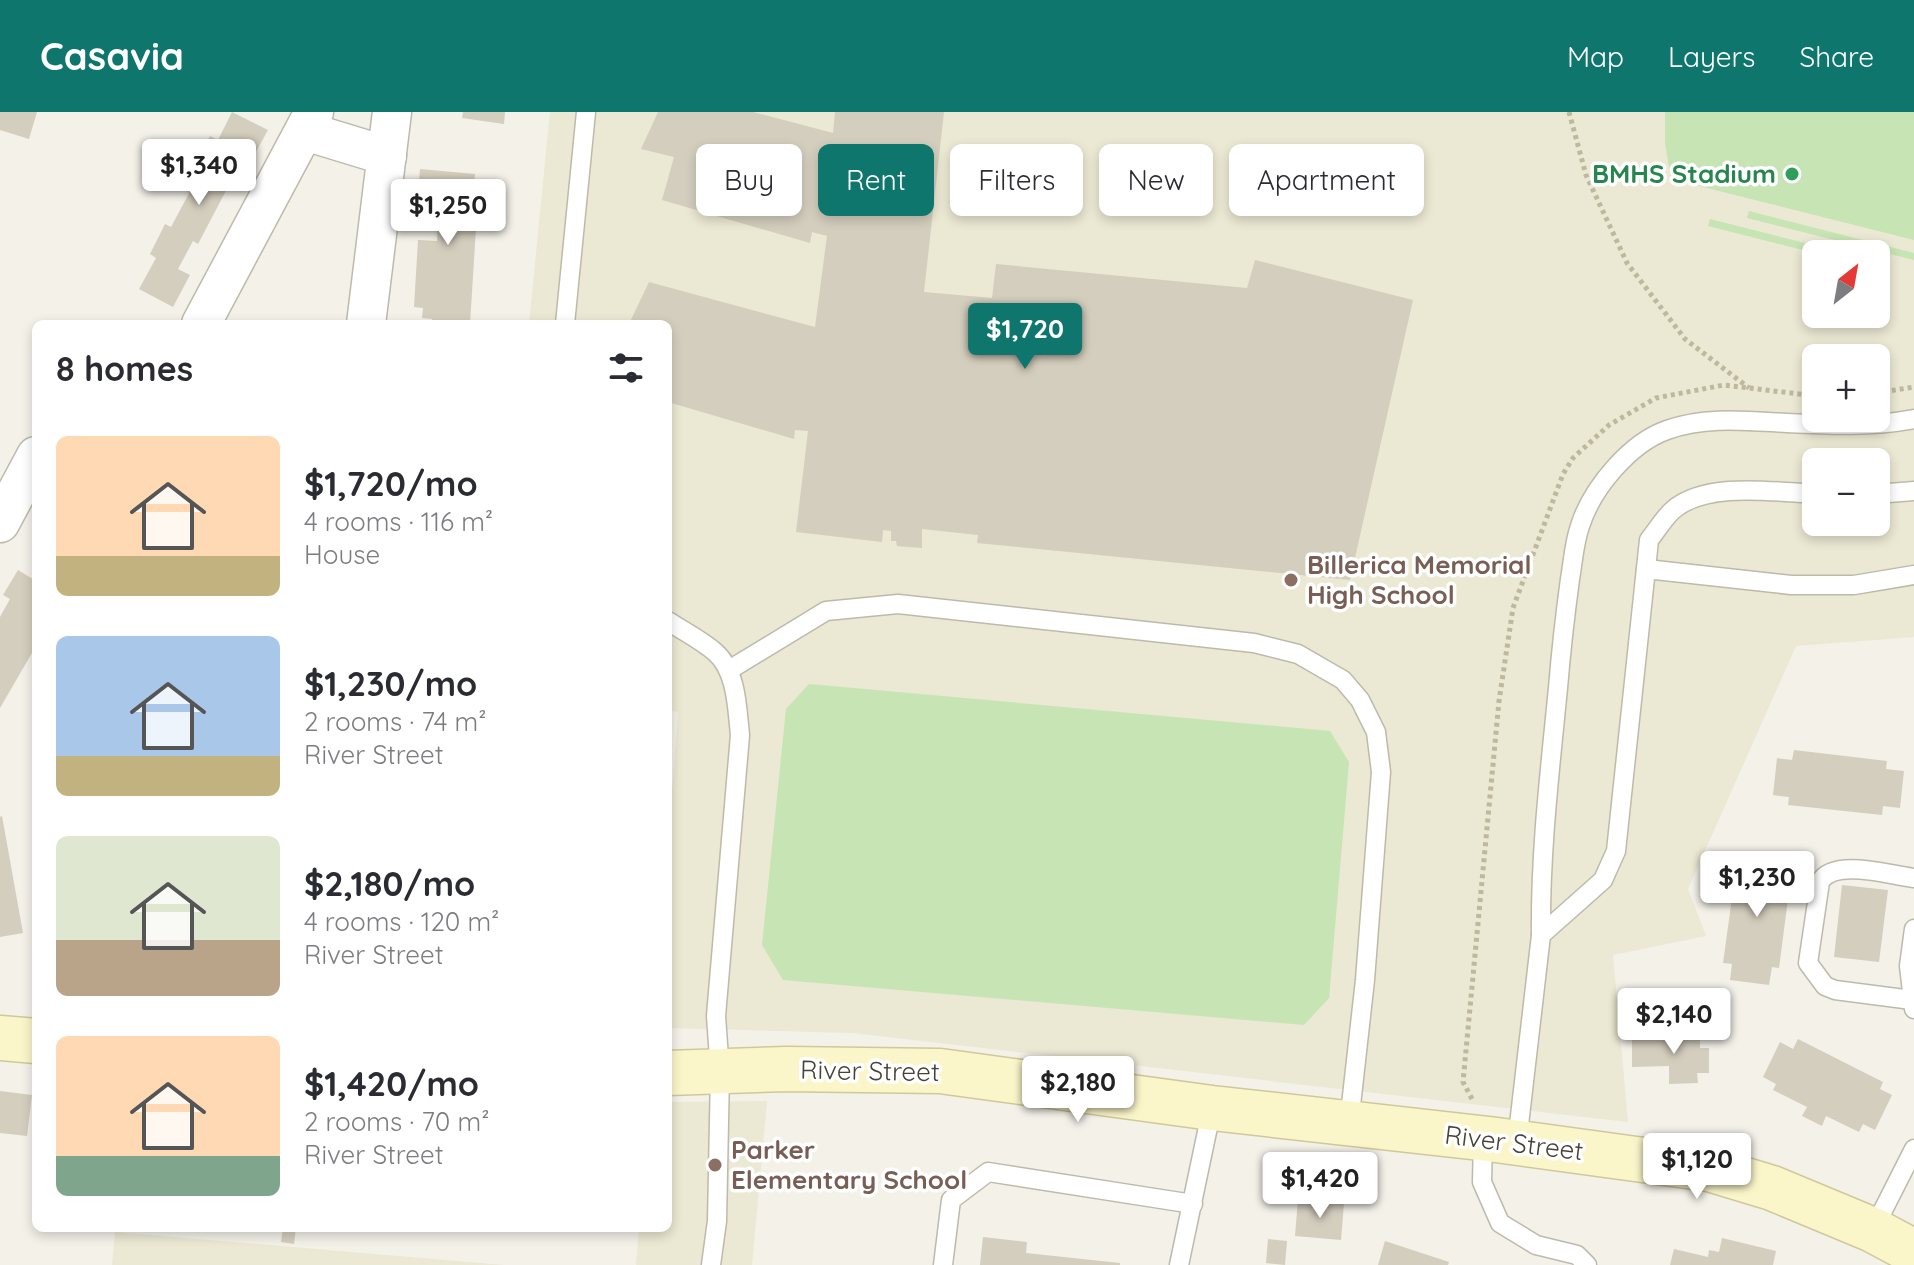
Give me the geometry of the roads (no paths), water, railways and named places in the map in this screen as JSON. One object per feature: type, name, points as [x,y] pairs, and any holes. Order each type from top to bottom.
[{"type":"main road","points":[[0,1038],[32,1041]]},
{"type":"main road","name":"River Street","points":[[672,1073],[786,1069],[940,1071],[1349,1123],[1493,1131],[1709,1169],[1772,1188],[1873,1230],[1914,1252]]},
{"type":"street","points":[[366,320],[392,112]]},
{"type":"street","points":[[203,320],[310,121],[387,156]]},
{"type":"street","points":[[0,523],[32,463]]},
{"type":"lane","points":[[565,320],[586,112]]},
{"type":"lane","points":[[1587,1265],[1577,1255],[1536,1245],[1500,1223],[1482,1182],[1541,935],[1540,878],[1563,629],[1580,524],[1612,472],[1630,452],[1667,430],[1702,422],[1739,420],[1883,425],[1914,419]]},
{"type":"lane","points":[[1541,935],[1603,880],[1616,851],[1649,540],[1674,509],[1704,495],[1748,490],[1802,493]]},
{"type":"lane","points":[[1890,493],[1914,491]]},
{"type":"lane","points":[[1646,569],[1791,585],[1854,585],[1914,575]]},
{"type":"lane","points":[[729,670],[826,611],[898,604],[1254,643],[1298,654],[1343,680],[1360,700],[1376,732],[1381,772],[1365,980],[1349,1123]]},
{"type":"lane","points":[[672,624],[718,654],[729,670],[737,701],[740,735],[716,1016],[720,1072],[717,1221],[711,1265]]},
{"type":"lane","points":[[1914,878],[1839,868],[1825,874],[1820,882],[1808,963],[1825,986],[1913,1006],[1909,966],[1914,929]]},
{"type":"lane","points":[[1179,1265],[1212,1108]]},
{"type":"lane","points":[[1873,1230],[1914,1149]]},
{"type":"lane","points":[[943,1265],[951,1200],[988,1172],[1193,1204]]},
{"type":"place","name":"BMHS Stadium","points":[[1792,174]]},
{"type":"place","name":"Billerica Memorial High School","points":[[1291,580]]},
{"type":"place","name":"Parker Elementary School","points":[[715,1165]]}]
